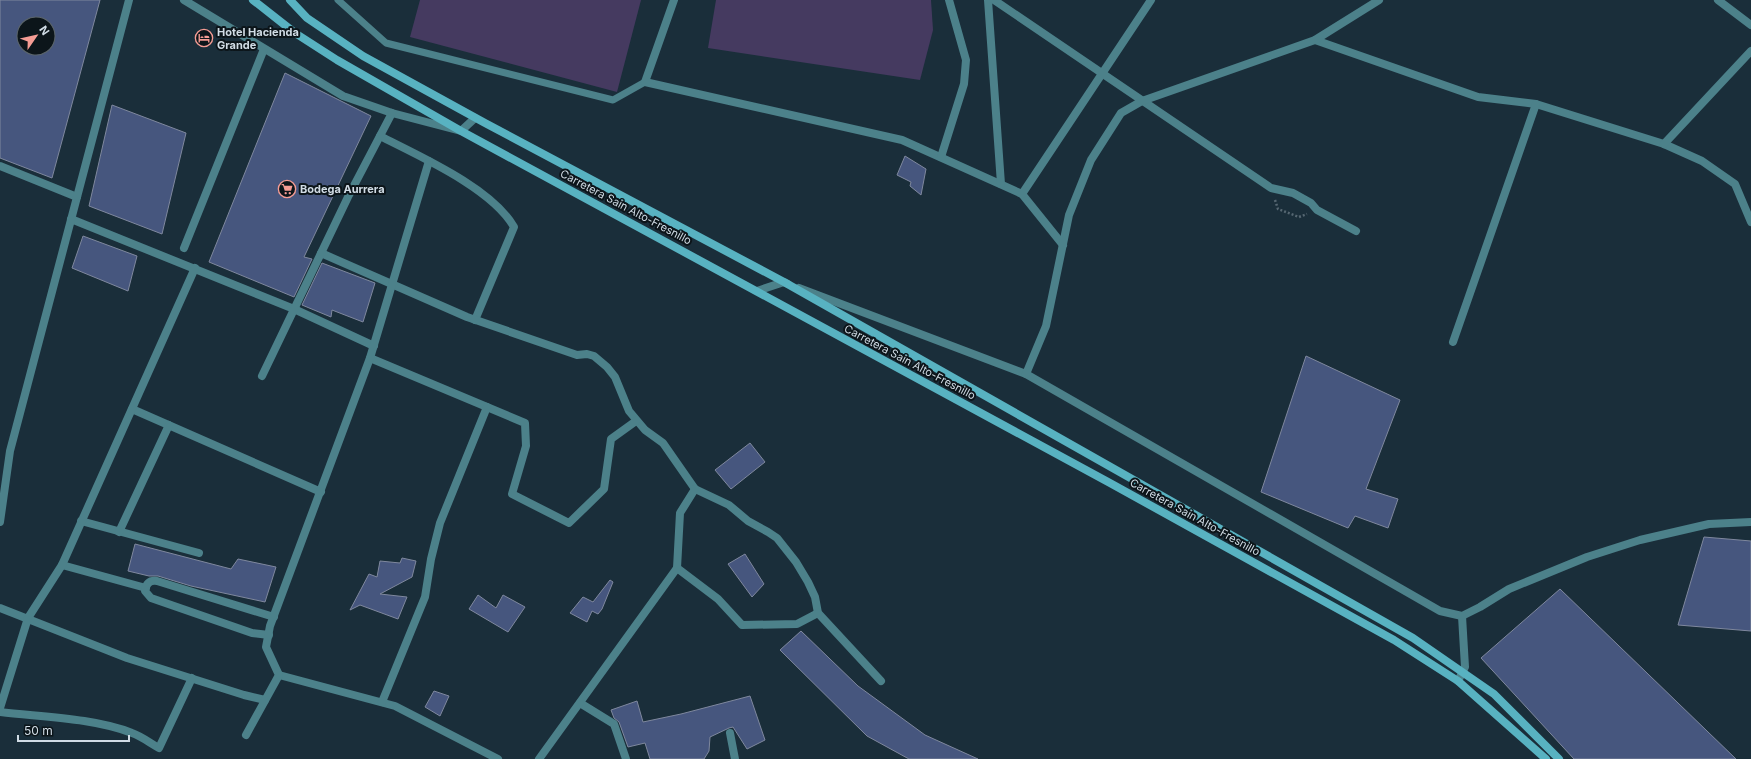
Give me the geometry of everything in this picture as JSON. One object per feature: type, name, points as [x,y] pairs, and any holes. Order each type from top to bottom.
[{"type":"main road","name":"Carretera Sain Alto-Fresnillo","points":[[253,0],[295,33],[337,60],[461,131],[757,290],[1394,640],[1458,681],[1546,759]]},
{"type":"main road","points":[[290,0],[307,18],[363,56],[475,118],[784,282],[1413,638],[1494,694],[1559,759]]},
{"type":"street","points":[[0,522],[10,451],[129,0]]},
{"type":"street","points":[[184,0],[343,96],[392,113],[461,131],[475,118]]},
{"type":"street","points":[[674,0],[645,82],[902,140],[1022,194],[1063,245]]},
{"type":"street","points":[[941,157],[964,84],[966,60],[949,0]]},
{"type":"street","points":[[988,0],[1001,184]]},
{"type":"street","points":[[994,0],[1271,188],[1293,192],[1311,203],[1317,210],[1356,231]]},
{"type":"street","points":[[1022,194],[1151,0]]},
{"type":"street","points":[[1026,374],[1046,326],[1069,215],[1091,160],[1122,113],[1142,101],[1315,40],[1379,0]]},
{"type":"street","points":[[1718,0],[1751,25]]},
{"type":"street","points":[[1315,40],[1478,97],[1536,104],[1664,144],[1702,161],[1735,184],[1751,222]]},
{"type":"street","points":[[184,248],[264,49]]},
{"type":"street","points":[[1664,144],[1751,51]]},
{"type":"street","points":[[1453,342],[1536,104]]},
{"type":"street","points":[[262,376],[321,253],[392,113]]},
{"type":"street","points":[[380,136],[429,161],[478,189],[508,216],[514,227],[475,320]]},
{"type":"street","points":[[279,675],[266,647],[274,617],[370,358],[429,161]]},
{"type":"street","points":[[0,166],[77,197]]},
{"type":"street","points":[[71,219],[294,309],[374,346]]},
{"type":"street","points":[[321,253],[475,320],[577,355],[587,354],[594,356],[607,367],[615,377],[629,411],[636,421],[663,443],[696,489],[729,506],[748,521],[777,538],[796,562],[808,582],[815,597],[818,613],[881,681]]},
{"type":"street","points":[[0,708],[28,618],[62,565],[195,268]]},
{"type":"street","points":[[757,290],[784,282],[1026,374],[1440,611],[1462,616],[1509,589],[1587,556],[1640,540],[1709,524],[1751,522]]},
{"type":"street","points":[[370,358],[525,423],[526,446],[512,494],[569,523],[604,489],[611,440],[636,421]]},
{"type":"street","points":[[382,702],[425,597],[431,559],[440,523],[487,407]]},
{"type":"street","points":[[132,409],[321,492]]},
{"type":"street","points":[[119,532],[169,425]]},
{"type":"street","points":[[539,759],[677,568],[680,513],[696,489]]},
{"type":"street","points":[[81,522],[199,553]]},
{"type":"street","points":[[62,565],[146,588]]},
{"type":"street","points":[[677,568],[718,599],[742,625],[797,624],[818,613]]},
{"type":"street","points":[[269,635],[252,633],[151,598],[146,594],[146,588],[148,583],[156,581],[274,617]]},
{"type":"street","points":[[0,608],[128,658],[244,695],[265,700]]},
{"type":"street","points":[[1458,681],[1463,673],[1465,660],[1462,616]]},
{"type":"street","points":[[279,675],[395,706],[498,759]]},
{"type":"street","points":[[246,735],[279,675]]},
{"type":"street","points":[[0,712],[76,720],[103,726],[132,733],[159,748],[192,678]]},
{"type":"street","points":[[580,703],[614,724],[626,759]]},
{"type":"street","points":[[730,733],[735,759]]},
{"type":"lane","points":[[338,0],[386,42],[613,100],[645,82]]},
{"type":"path","points":[[1271,188],[1278,209],[1290,215],[1299,217],[1317,210]]},
{"type":"shaded area","points":[[420,0],[641,0],[617,92],[410,37]]},
{"type":"shaded area","points":[[716,0],[931,0],[933,30],[920,80],[708,48]]},
{"type":"building","points":[[0,0],[100,0],[52,178],[0,158]]},
{"type":"building","name":"Bodega Aurrera","points":[[285,73],[371,116],[304,257],[312,259],[294,297],[209,262]]},
{"type":"building","points":[[112,105],[186,133],[162,234],[89,206]]},
{"type":"building","points":[[905,156],[926,169],[921,195],[910,186],[911,182],[897,175]]},
{"type":"building","points":[[83,236],[137,256],[128,291],[72,268]]},
{"type":"building","points":[[322,263],[375,283],[363,322],[332,310],[331,317],[302,305]]},
{"type":"building","points":[[1306,356],[1400,400],[1366,489],[1398,499],[1388,528],[1355,516],[1348,528],[1261,492]]},
{"type":"building","points":[[750,443],[765,462],[731,489],[715,470]]},
{"type":"building","points":[[1704,537],[1751,541],[1751,631],[1678,625]]},
{"type":"building","points":[[135,544],[231,569],[238,559],[276,567],[265,602],[191,586],[158,576],[149,576],[128,571]]},
{"type":"building","points":[[745,554],[764,584],[752,597],[728,564]]},
{"type":"building","points":[[402,558],[416,561],[412,577],[380,594],[407,597],[398,619],[360,605],[350,610],[369,574],[377,577],[380,561],[400,563]]},
{"type":"building","points":[[610,580],[613,582],[602,609],[598,614],[592,611],[587,622],[570,613],[583,597],[593,602]]},
{"type":"building","points":[[1560,589],[1736,759],[1574,759],[1481,658]]},
{"type":"building","points":[[478,595],[496,608],[503,595],[525,607],[508,632],[469,609]]},
{"type":"building","points":[[801,631],[858,686],[925,735],[978,759],[909,759],[867,736],[780,650]]},
{"type":"building","points":[[434,691],[449,696],[440,716],[425,707]]},
{"type":"building","points":[[750,696],[765,740],[747,749],[733,727],[729,728],[710,737],[709,751],[704,759],[650,759],[645,743],[628,747],[619,722],[614,718],[611,710],[637,701],[643,722]]},
{"type":"place","name":"Hotel Hacienda Grande","points":[[204,38]]},
{"type":"place","name":"Bodega Aurrera","points":[[287,189]]}]
